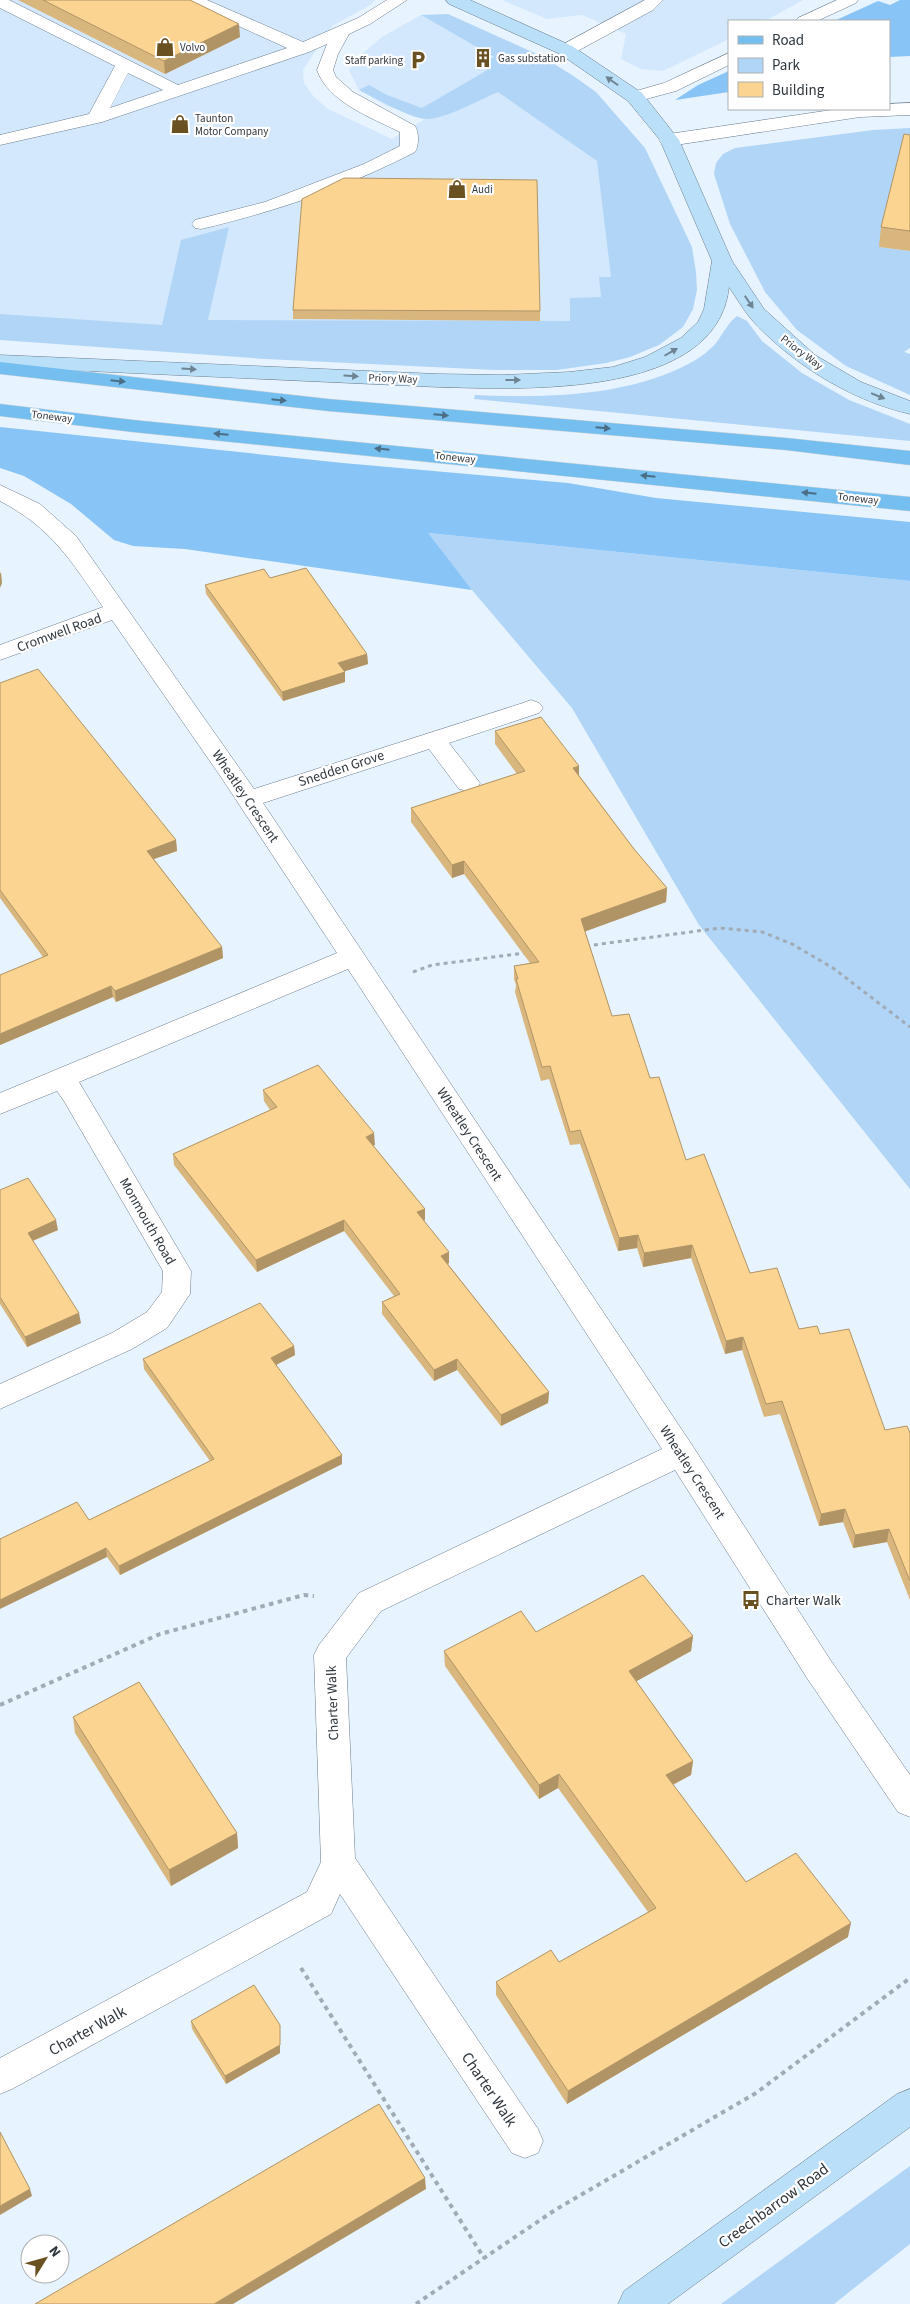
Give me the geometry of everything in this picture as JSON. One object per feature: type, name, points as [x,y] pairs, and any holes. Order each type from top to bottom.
[{"type":"main road","points":[[0,368],[328,405],[786,444],[910,458]]},
{"type":"main road","name":"Toneway","points":[[0,410],[133,426],[910,504]]},
{"type":"street","name":"Priory Way","points":[[455,0],[566,50],[635,96],[670,140],[722,261],[757,313],[779,336],[808,359],[854,386],[910,408]]},
{"type":"street","points":[[890,110],[910,109]]},
{"type":"street","points":[[670,140],[860,111],[885,110]]},
{"type":"street","name":"Priory Way","points":[[0,361],[415,379],[531,380],[602,375],[644,365],[670,353],[698,334],[716,310],[722,261]]},
{"type":"street","name":"Wheatley Crescent","points":[[0,492],[32,509],[68,541],[118,610],[248,798],[681,1454],[818,1668],[910,1802]]},
{"type":"street","name":"Cromwell Road","points":[[0,653],[118,610]]},
{"type":"street","name":"Snedden Grove","points":[[248,798],[531,708]]},
{"type":"street","points":[[433,738],[468,783]]},
{"type":"street","points":[[0,1104],[353,957]]},
{"type":"street","name":"Monmouth Road","points":[[0,1396],[122,1341],[157,1320],[176,1294],[177,1271],[74,1094],[61,1078]]},
{"type":"street","name":"Charter Walk","points":[[0,2077],[319,1903],[338,1862],[330,1655],[370,1602],[681,1454]]},
{"type":"street","name":"Charter Walk","points":[[338,1862],[525,2141]]},
{"type":"street","name":"Creechbarrow Road","points":[[637,2304],[910,2106]]},
{"type":"lane","points":[[194,0],[274,37],[303,48]]},
{"type":"lane","points":[[0,140],[96,118],[303,48],[364,21],[399,0]]},
{"type":"lane","points":[[566,50],[647,7],[655,0]]},
{"type":"lane","points":[[806,20],[850,0]]},
{"type":"lane","points":[[0,2],[178,91]]},
{"type":"lane","points":[[201,224],[271,206],[370,168],[409,148],[408,130],[359,103],[330,84],[325,71],[334,44],[345,28]]},
{"type":"lane","points":[[635,96],[670,87],[728,58]]},
{"type":"lane","points":[[96,118],[124,65]]},
{"type":"path","points":[[578,947],[720,928],[762,932],[792,944],[833,968],[910,1027]]},
{"type":"path","points":[[373,988],[432,964],[530,953]]},
{"type":"path","points":[[0,1705],[160,1634],[304,1595],[370,1602]]},
{"type":"path","points":[[275,1927],[484,2258]]},
{"type":"path","points":[[416,2304],[555,2210],[756,2093],[910,1978]]},
{"type":"shaded area","name":"Audi","points":[[0,0],[375,0],[370,5],[332,26],[303,70],[304,83],[314,97],[328,109],[392,139],[425,119],[387,106],[359,90],[349,70],[363,53],[382,37],[421,15],[492,56],[541,89],[629,161],[606,342],[0,322]]},
{"type":"shaded area","points":[[502,0],[803,0],[767,20],[728,20],[728,39],[663,71],[641,69],[621,59],[626,34],[582,15],[547,19]]},
{"type":"shaded area","points":[[900,0],[910,0],[910,56],[890,57],[890,20],[836,20],[878,1],[890,5]]},
{"type":"shaded area","points":[[728,71],[728,92],[675,100],[698,85]]},
{"type":"shaded area","points":[[0,427],[343,463],[568,483],[656,498],[910,522],[910,581],[428,533],[472,590],[185,549],[133,546],[114,540],[71,504],[24,476],[0,468]]},
{"type":"green space","points":[[448,14],[541,56],[572,75],[596,92],[645,148],[692,247],[696,272],[697,290],[693,309],[683,327],[659,345],[630,357],[606,363],[557,370],[495,370],[265,359],[0,340],[0,314],[162,325],[181,240],[229,227],[208,320],[570,321],[570,298],[601,297],[599,277],[611,277],[597,161],[498,92],[452,113],[426,119],[402,112],[359,90],[369,85],[387,95],[422,108],[491,68],[483,62],[494,57],[421,15]]},
{"type":"green space","points":[[910,128],[910,155],[879,247],[910,251],[910,348],[904,352],[910,354],[910,395],[846,366],[797,330],[765,292],[730,224],[714,174],[716,163],[723,154],[735,148],[873,130]]},
{"type":"green space","points":[[737,316],[747,321],[762,341],[802,373],[849,400],[910,424],[910,441],[474,399],[475,395],[530,396],[586,393],[614,389],[667,374],[705,354],[714,346]]},
{"type":"green space","points":[[427,533],[910,581],[910,1189],[699,925],[572,708],[472,590]]},
{"type":"green space","points":[[910,2166],[910,2244],[834,2304],[721,2304]]},
{"type":"building","name":"Volvo","points":[[43,0],[190,0],[239,24],[164,61]]},
{"type":"building","points":[[904,134],[910,135],[910,231],[881,227]]},
{"type":"building","name":"Audi","points":[[344,178],[537,180],[540,311],[293,310],[302,199]]},
{"type":"building","points":[[306,568],[367,654],[338,663],[345,672],[282,692],[205,585],[264,569],[270,578]]},
{"type":"building","points":[[38,669],[176,840],[147,851],[222,947],[115,991],[111,986],[0,1034],[0,975],[48,955],[0,890],[0,683]]},
{"type":"building","points":[[541,717],[579,766],[573,768],[634,849],[667,888],[581,919],[612,1016],[629,1014],[650,1078],[659,1077],[686,1160],[704,1154],[750,1273],[777,1268],[799,1329],[817,1326],[820,1334],[849,1329],[885,1430],[907,1426],[910,1433],[910,1581],[889,1529],[855,1535],[845,1509],[821,1514],[782,1401],[766,1404],[743,1337],[726,1341],[692,1245],[644,1253],[638,1235],[619,1238],[580,1130],[570,1132],[550,1066],[542,1067],[516,979],[518,979],[514,966],[539,962],[464,861],[452,865],[411,808],[525,771],[495,731]]},
{"type":"building","points":[[318,1065],[374,1133],[366,1137],[425,1209],[417,1212],[449,1252],[441,1256],[549,1392],[501,1415],[457,1359],[434,1370],[382,1302],[400,1294],[344,1220],[256,1260],[173,1154],[277,1107],[263,1090]]},
{"type":"building","points":[[28,1178],[56,1220],[28,1233],[79,1313],[25,1337],[0,1297],[0,1190]]},
{"type":"building","points":[[260,1303],[294,1346],[271,1358],[342,1455],[119,1566],[106,1548],[0,1600],[0,1539],[77,1502],[89,1520],[214,1459],[143,1359]]},
{"type":"building","points":[[643,1575],[693,1636],[629,1671],[693,1761],[666,1775],[746,1882],[796,1853],[851,1923],[568,2091],[496,1982],[551,1950],[559,1962],[656,1908],[559,1774],[539,1785],[444,1651],[521,1611],[536,1632]]},
{"type":"building","points":[[139,1682],[237,1833],[169,1870],[73,1717]]},
{"type":"building","points":[[254,1985],[280,2025],[280,2045],[225,2076],[191,2021]]},
{"type":"building","points":[[379,2104],[425,2178],[214,2304],[35,2304]]},
{"type":"building","points":[[0,2132],[30,2189],[0,2206]]},
{"type":"place","name":"Volvo","points":[[165,47]]},
{"type":"place","name":"Gas substation","points":[[483,58]]},
{"type":"place","name":"Staff parking","points":[[418,60]]},
{"type":"place","name":"Taunton Motor Company","points":[[180,124]]},
{"type":"place","name":"Audi","points":[[457,189]]},
{"type":"place","name":"Charter Walk","points":[[751,1600]]}]
